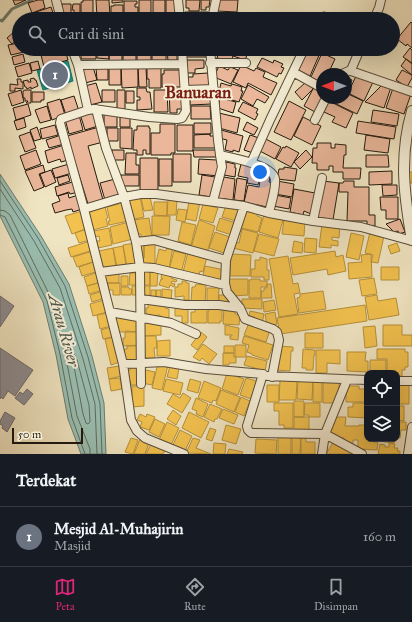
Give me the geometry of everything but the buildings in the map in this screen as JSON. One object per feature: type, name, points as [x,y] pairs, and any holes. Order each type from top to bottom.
[{"type":"street","points":[[56,0],[59,12]]},
{"type":"street","points":[[178,0],[179,12]]},
{"type":"street","points":[[213,12],[216,0]]},
{"type":"street","points":[[378,12],[380,8],[380,0]]},
{"type":"street","points":[[75,56],[124,197],[136,242],[140,267],[141,299],[140,384]]},
{"type":"street","points":[[182,56],[186,111],[184,116],[180,119],[149,117],[92,109],[64,118],[60,123],[84,209],[123,364],[129,413],[134,426],[145,438],[184,454]]},
{"type":"street","points":[[210,56],[222,167],[213,201]]},
{"type":"street","points":[[251,163],[301,56]]},
{"type":"street","points":[[352,69],[357,56]]},
{"type":"street","points":[[210,63],[246,63]]},
{"type":"street","points":[[78,65],[183,64]]},
{"type":"street","points":[[352,71],[412,92]]},
{"type":"street","points":[[293,72],[316,85]]},
{"type":"street","points":[[185,90],[214,89]]},
{"type":"street","points":[[315,120],[323,104]]},
{"type":"street","points":[[84,209],[124,197],[141,194],[156,194],[244,206],[269,213],[370,229],[412,240],[403,182],[403,165],[412,111]]},
{"type":"street","points":[[220,155],[264,167],[272,172],[275,185],[269,213]]},
{"type":"street","points":[[313,221],[322,178]]},
{"type":"street","points":[[244,206],[226,260],[225,284],[227,292],[240,308],[247,320],[273,329],[277,332],[278,340],[272,377]]},
{"type":"street","points":[[136,242],[154,240],[226,260]]},
{"type":"street","points":[[100,272],[140,267],[162,269],[225,284]]},
{"type":"street","points":[[141,299],[240,308]]},
{"type":"street","points":[[110,312],[171,323],[196,334]]},
{"type":"street","points":[[123,364],[164,362],[206,370],[263,374],[272,377],[364,380]]},
{"type":"street","points":[[263,374],[247,428],[249,432],[325,434],[362,454]]},
{"type":"street","points":[[322,454],[325,434],[347,380]]},
{"type":"street","points":[[400,381],[412,381]]},
{"type":"street","points":[[408,454],[412,427]]},
{"type":"water","name":"Arau River","points":[[0,174],[41,236],[69,284],[92,356],[104,403],[106,454],[81,454],[68,419],[56,355],[43,302],[0,216]]},
{"type":"waterway","points":[[0,20],[2,21],[12,9],[32,0]]},
{"type":"place","name":"Mesjid Al-Muhajirin","points":[[55,75]]},
{"type":"district","name":"Banuaran","points":[[198,92]]}]
